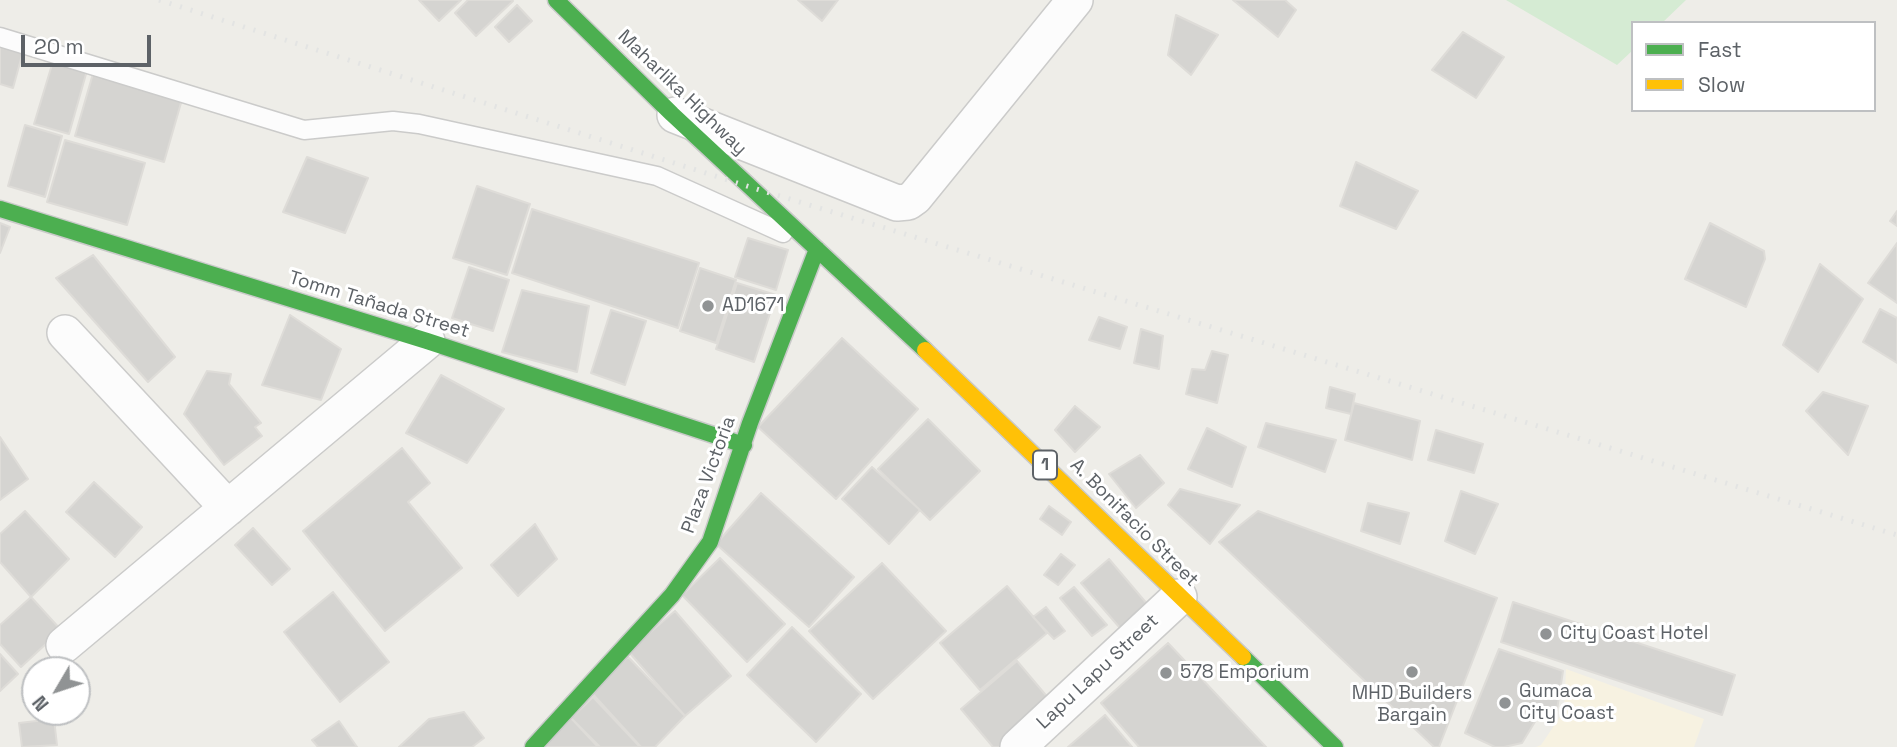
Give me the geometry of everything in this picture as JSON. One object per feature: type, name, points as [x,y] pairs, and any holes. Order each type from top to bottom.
[{"type":"street","name":"Maharlika Highway","points":[[556,0],[750,187]]},
{"type":"street","points":[[672,114],[897,203],[908,202],[915,197],[1075,0]]},
{"type":"street","name":"A. Bonifacio Street","points":[[750,187],[982,403],[1335,747]]},
{"type":"street","name":"Tomm Tañada Street","points":[[0,209],[427,341],[744,445]]},
{"type":"street","name":"Plaza Victoria","points":[[533,747],[673,594],[710,541],[817,248]]},
{"type":"street","points":[[65,333],[228,508]]},
{"type":"street","points":[[64,645],[427,341]]},
{"type":"street","name":"Lapu Lapu Street","points":[[1017,747],[1179,597]]},
{"type":"lane","points":[[0,37],[304,130],[393,121],[419,124],[657,176],[817,248]]},
{"type":"shaded area","points":[[1566,669],[1704,719],[1694,747],[1536,747],[1541,745],[1564,711]]},
{"type":"green space","points":[[1506,0],[1686,0],[1664,21],[1631,21],[1631,52],[1617,65]]},
{"type":"building","points":[[419,0],[461,0],[439,21]]},
{"type":"building","points":[[468,0],[513,1],[476,36],[455,13]]},
{"type":"building","points":[[798,0],[838,0],[822,21]]},
{"type":"building","points":[[1233,0],[1285,0],[1296,10],[1278,37]]},
{"type":"building","points":[[517,5],[532,21],[509,42],[495,27]]},
{"type":"building","points":[[1176,15],[1218,35],[1191,75],[1168,55]]},
{"type":"building","points":[[1463,32],[1504,57],[1476,98],[1432,70]]},
{"type":"building","points":[[0,41],[24,48],[13,88],[0,84]]},
{"type":"building","points":[[54,58],[88,67],[69,134],[34,124]]},
{"type":"building","points":[[94,70],[183,96],[164,162],[75,136]]},
{"type":"building","points":[[25,125],[62,136],[45,197],[8,186]]},
{"type":"building","points":[[65,140],[145,163],[127,225],[47,202]]},
{"type":"building","points":[[307,157],[368,178],[345,233],[283,212]]},
{"type":"building","points":[[1356,162],[1418,191],[1396,229],[1340,206]]},
{"type":"building","points":[[477,186],[530,204],[507,275],[453,258]]},
{"type":"building","points":[[532,209],[699,263],[678,328],[512,273]]},
{"type":"building","points":[[1897,211],[1897,226],[1890,221]]},
{"type":"building","points":[[0,223],[10,227],[0,253]]},
{"type":"building","points":[[1710,223],[1764,251],[1765,259],[1746,307],[1685,279]]},
{"type":"building","points":[[748,238],[788,250],[776,290],[735,277]]},
{"type":"building","points":[[1897,243],[1897,303],[1868,283]]},
{"type":"building","points":[[93,255],[175,357],[148,382],[56,278]]},
{"type":"building","points":[[1820,264],[1863,299],[1818,372],[1783,345]]},
{"type":"building","points":[[469,267],[509,280],[493,331],[452,318]]},
{"type":"building","name":"AD1671","points":[[700,268],[736,280],[716,343],[680,331]]},
{"type":"building","points":[[737,283],[776,295],[754,362],[716,349]]},
{"type":"building","points":[[522,290],[589,306],[577,372],[502,352]]},
{"type":"building","points":[[1880,309],[1897,318],[1897,363],[1863,342]]},
{"type":"building","points":[[611,310],[646,321],[625,385],[591,373]]},
{"type":"building","points":[[290,315],[341,349],[321,400],[262,385]]},
{"type":"building","points":[[1099,317],[1127,327],[1120,349],[1089,340]]},
{"type":"building","points":[[1141,329],[1163,336],[1159,369],[1134,363]]},
{"type":"building","points":[[842,338],[918,409],[836,499],[758,427]]},
{"type":"building","points":[[1212,351],[1228,355],[1217,403],[1186,394],[1192,369],[1205,370]]},
{"type":"building","points":[[207,371],[231,374],[229,384],[261,423],[255,427],[262,436],[224,465],[184,414]]},
{"type":"building","points":[[441,375],[504,409],[467,463],[406,433]]},
{"type":"building","points":[[1330,387],[1355,394],[1351,414],[1326,408]]},
{"type":"building","points":[[1823,392],[1868,406],[1848,455],[1806,411]]},
{"type":"building","points":[[1354,403],[1420,421],[1412,460],[1345,440]]},
{"type":"building","points":[[1075,406],[1100,427],[1075,452],[1055,430]]},
{"type":"building","points":[[928,419],[980,471],[930,520],[878,469]]},
{"type":"building","points":[[1266,423],[1336,440],[1325,472],[1258,447]]},
{"type":"building","points":[[1207,428],[1246,447],[1232,487],[1188,469]]},
{"type":"building","points":[[1436,430],[1483,444],[1474,473],[1428,460]]},
{"type":"building","points":[[0,437],[28,479],[0,500]]},
{"type":"building","points":[[402,448],[430,483],[408,502],[462,568],[385,631],[303,531]]},
{"type":"building","points":[[1140,455],[1164,483],[1136,508],[1109,474]]},
{"type":"building","points":[[872,467],[920,510],[889,544],[842,499]]},
{"type":"building","points":[[94,482],[142,527],[115,557],[66,512]]},
{"type":"building","points":[[1180,489],[1240,505],[1210,544],[1168,505]]},
{"type":"building","points":[[1461,491],[1498,504],[1475,554],[1445,541]]},
{"type":"building","points":[[761,493],[854,577],[809,627],[716,544]]},
{"type":"building","points":[[1368,503],[1409,513],[1400,544],[1361,531]]},
{"type":"building","points":[[1049,506],[1071,522],[1062,535],[1040,519]]},
{"type":"building","points":[[25,511],[69,559],[31,597],[0,562],[0,534]]},
{"type":"building","name":"MHD Builders Bargain","points":[[1258,511],[1497,598],[1439,747],[1434,747],[1219,542]]},
{"type":"building","points":[[535,524],[557,559],[518,596],[491,565]]},
{"type":"building","points":[[253,528],[290,569],[272,585],[235,545]]},
{"type":"building","points":[[1061,554],[1075,565],[1058,585],[1044,575]]},
{"type":"building","points":[[720,558],[785,624],[747,662],[682,595]]},
{"type":"building","points":[[1109,559],[1148,605],[1120,628],[1081,583]]},
{"type":"building","points":[[882,563],[946,631],[873,699],[809,631]]},
{"type":"building","points":[[1007,586],[1047,633],[980,690],[940,643]]},
{"type":"building","points":[[1074,587],[1107,625],[1092,636],[1060,598]]},
{"type":"building","points":[[333,592],[389,662],[340,702],[284,632]]},
{"type":"building","points":[[31,597],[61,630],[33,656],[21,656],[21,667],[0,644],[0,625]]},
{"type":"building","points":[[1513,602],[1735,675],[1722,715],[1501,642]]},
{"type":"building","points":[[1046,607],[1065,631],[1054,639],[1033,617]]},
{"type":"building","points":[[675,611],[731,676],[685,716],[628,651]]},
{"type":"building","points":[[792,627],[861,694],[816,742],[747,675]]},
{"type":"building","name":"578 Emporium","points":[[1168,643],[1266,747],[1139,747],[1101,703]]},
{"type":"building","points":[[1499,649],[1563,671],[1557,710],[1544,707],[1522,743],[1504,747],[1495,747],[1465,733]]},
{"type":"building","points":[[0,654],[18,674],[0,691]]},
{"type":"building","points":[[628,657],[685,716],[655,747],[641,747],[590,691]]},
{"type":"building","points":[[1017,661],[1055,706],[1007,747],[993,747],[961,709]]},
{"type":"building","points":[[593,697],[640,747],[598,747],[571,718]]},
{"type":"building","points":[[464,712],[484,738],[472,747],[399,747],[429,719]]},
{"type":"building","points":[[1105,715],[1132,747],[1068,747]]},
{"type":"building","points":[[571,718],[600,747],[543,747]]},
{"type":"building","points":[[339,721],[357,747],[318,747],[312,740]]},
{"type":"building","points":[[19,723],[21,726],[55,726],[57,745],[22,747]]},
{"type":"railway","points":[[159,0],[750,187],[1897,535]]},
{"type":"traffic: fast","points":[[556,0],[672,114],[925,350]]},
{"type":"traffic: fast","points":[[0,209],[427,341],[744,445]]},
{"type":"traffic: fast","points":[[533,747],[672,595],[710,542],[750,423],[817,249]]},
{"type":"traffic: fast","points":[[1243,657],[1335,747]]},
{"type":"traffic: slow","points":[[925,350],[1243,657]]},
{"type":"place","name":"AD1671","points":[[708,306]]},
{"type":"place","name":"City Coast Hotel","points":[[1546,634]]},
{"type":"place","name":"MHD Builders Bargain","points":[[1412,672]]},
{"type":"place","name":"578 Emporium","points":[[1166,673]]},
{"type":"place","name":"Gumaca City Coast","points":[[1505,703]]}]
